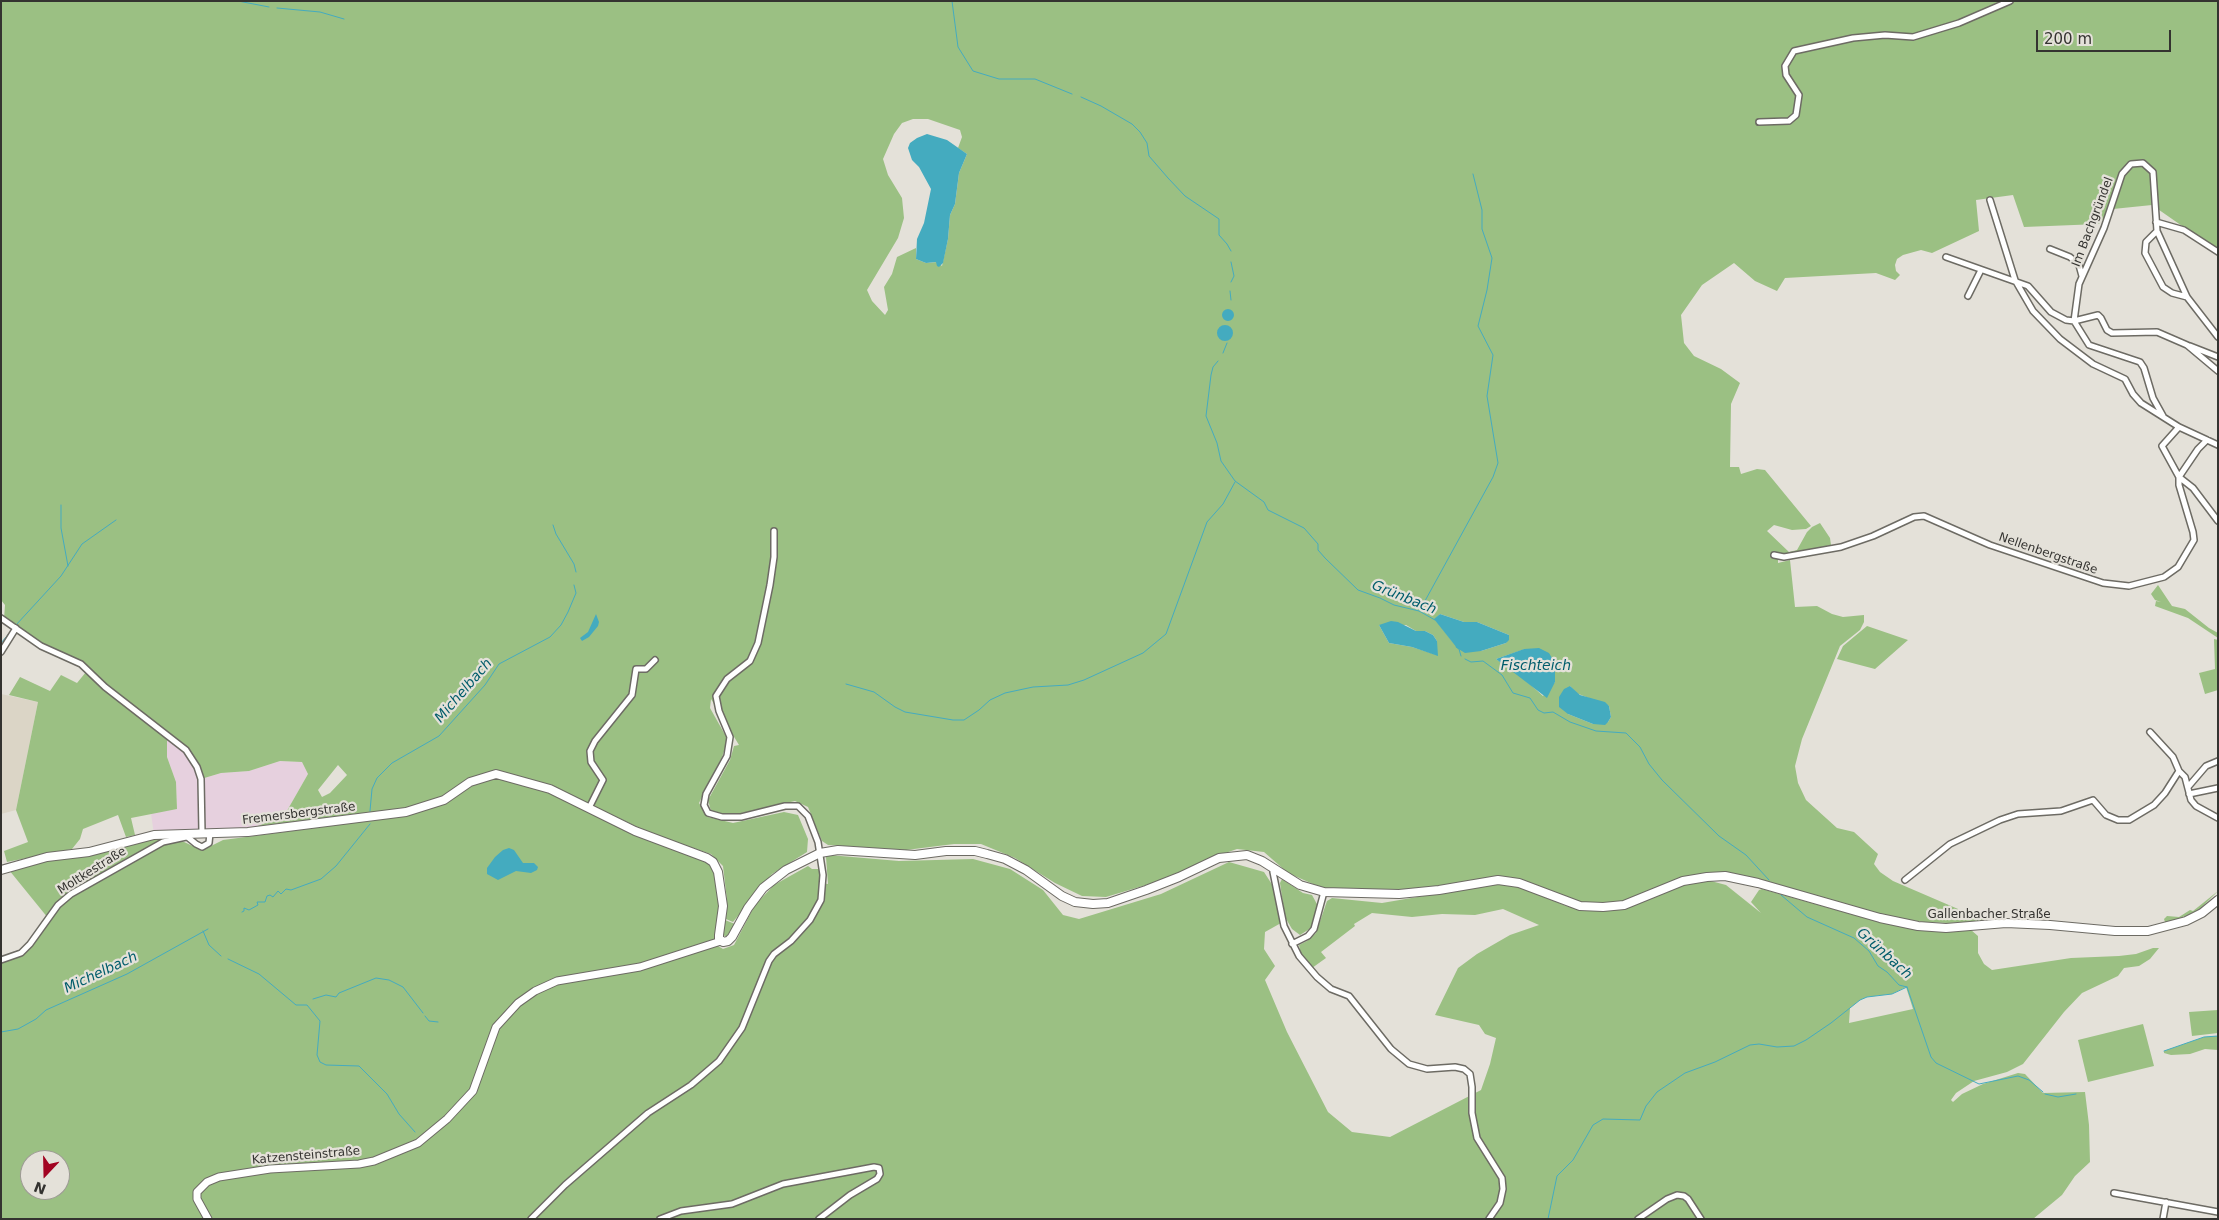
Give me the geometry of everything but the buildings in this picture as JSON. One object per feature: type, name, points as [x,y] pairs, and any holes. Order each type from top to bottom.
[{"type":"main road","name":"Fremersbergstraße","points":[[1,870],[47,857],[89,852],[154,835],[248,832],[406,812],[444,800],[470,782],[496,774],[550,789],[635,831],[707,858],[713,862],[718,872],[723,906],[719,935],[721,941]]},
{"type":"main road","name":"Gallenbacher Straße","points":[[820,853],[838,850],[915,855],[946,851],[975,851],[1005,859],[1026,870],[1062,896],[1075,902],[1094,904],[1108,902],[1179,878],[1219,858],[1247,855],[1262,860],[1300,885],[1324,892],[1372,895],[1400,894],[1439,890],[1498,880],[1519,883],[1580,906],[1602,907],[1624,905],[1683,882],[1707,877],[1725,876],[1758,883],[1880,918],[1918,926],[1946,928],[2014,924],[2050,925],[2106,931],[2148,931],[2186,921],[2218,900]]},
{"type":"main road","points":[[721,941],[726,942],[732,937],[748,908],[763,888],[786,870],[820,853]]},
{"type":"street","points":[[1759,122],[1789,121],[1796,115],[1799,95],[1786,75],[1785,66],[1794,51],[1854,38],[1885,35],[1913,37],[1959,22],[2010,1]]},
{"type":"street","name":"Im Bachgründel","points":[[2074,321],[2079,284],[2104,228],[2122,174],[2131,164],[2143,163],[2153,172],[2157,231],[2187,297],[2218,337]]},
{"type":"street","points":[[1990,200],[2016,280],[2033,311],[2060,339],[2093,364],[2125,379],[2133,394],[2142,403],[2179,428],[2218,445]]},
{"type":"street","points":[[2156,222],[2184,230],[2218,252]]},
{"type":"street","points":[[2157,231],[2146,242],[2145,253],[2163,287],[2172,293],[2187,297]]},
{"type":"street","name":"Im Bachgründel","points":[[2050,249],[2070,257],[2078,265],[2082,276]]},
{"type":"street","points":[[1946,257],[2016,280],[2028,286],[2051,312],[2066,320],[2074,321],[2098,315],[2107,330],[2112,333],[2158,332],[2218,357]]},
{"type":"street","points":[[1968,296],[1981,270]]},
{"type":"street","points":[[2074,321],[2089,345],[2140,362],[2144,368],[2153,398],[2162,416]]},
{"type":"street","points":[[2187,345],[2218,370]]},
{"type":"street","points":[[2179,428],[2162,446],[2179,477],[2194,488],[2218,521]]},
{"type":"street","points":[[2179,477],[2198,449],[2207,440]]},
{"type":"street","name":"Nellenbergstraße","points":[[1774,555],[1784,557],[1823,551],[1873,536],[1914,517],[1924,516],[1990,545],[2103,583],[2129,586],[2164,577],[2178,567],[2190,549],[2194,540],[2193,532],[2178,485],[2179,477]]},
{"type":"street","points":[[531,1219],[565,1186],[648,1113],[692,1085],[724,1054],[742,1028],[774,954],[791,941],[810,920],[821,900],[823,875],[820,853],[808,816],[798,806],[785,806],[741,817],[722,817],[708,813],[704,805],[706,794],[726,756],[730,737],[719,711],[716,696],[727,679],[750,662],[758,643],[770,585],[775,542],[774,531]]},
{"type":"street","points":[[1,618],[41,646],[81,664],[105,687],[186,750],[194,761],[201,779],[206,833]]},
{"type":"street","points":[[1,652],[15,627]]},
{"type":"street","points":[[589,808],[603,780],[591,762],[590,751],[595,741],[632,695],[636,669],[646,669],[655,660]]},
{"type":"street","points":[[2150,732],[2173,757],[2179,771],[2185,777],[2188,790],[2196,806],[2218,818]]},
{"type":"street","points":[[2188,790],[2206,766],[2218,761]]},
{"type":"street","points":[[1905,880],[1950,844],[2000,820],[2018,814],[2061,811],[2093,800],[2106,815],[2118,820],[2129,820],[2154,805],[2165,793],[2179,771]]},
{"type":"street","points":[[2188,790],[2218,788]]},
{"type":"street","name":"Moltkestraße","points":[[1,960],[21,953],[30,944],[58,905],[71,894],[163,842],[185,835],[202,846],[209,843],[206,833]]},
{"type":"street","points":[[1274,868],[1273,872],[1284,926],[1299,956],[1317,977],[1331,989],[1348,996],[1391,1050],[1409,1064],[1422,1068],[1455,1067],[1464,1069],[1470,1074],[1472,1113],[1477,1138],[1502,1178],[1504,1189],[1500,1203],[1489,1219]]},
{"type":"street","points":[[1292,944],[1308,936],[1314,929],[1324,892]]},
{"type":"street","name":"Katzensteinstraße","points":[[208,1219],[196,1196],[199,1188],[213,1179],[270,1169],[359,1164],[374,1161],[418,1143],[447,1119],[473,1091],[496,1027],[518,1003],[534,991],[558,982],[640,967],[721,941]]},
{"type":"street","points":[[660,1219],[681,1211],[732,1204],[783,1184],[874,1167],[879,1168],[880,1174],[877,1179],[850,1195],[819,1219]]},
{"type":"street","points":[[2114,1193],[2218,1212]]},
{"type":"street","points":[[1638,1219],[1667,1199],[1677,1195],[1688,1199],[1701,1219]]},
{"type":"street","points":[[2163,1219],[2166,1202]]},
{"type":"shaded area","points":[[1,694],[38,702],[16,810],[1,814]]},
{"type":"shaded area","points":[[169,736],[186,750],[201,779],[221,773],[249,771],[280,761],[302,762],[308,774],[284,816],[255,827],[154,835],[151,813],[177,809],[176,782],[167,757],[167,741]]},
{"type":"green space","points":[[1,1],[2218,1],[2218,251],[2152,205],[2113,209],[2099,224],[2024,227],[2013,195],[1976,200],[1979,231],[1932,253],[1921,250],[1903,255],[1897,259],[1895,265],[1896,271],[1900,275],[1895,280],[1876,273],[1785,278],[1777,291],[1755,281],[1734,263],[1702,285],[1681,315],[1684,343],[1694,356],[1721,369],[1740,383],[1731,404],[1730,467],[1739,467],[1741,474],[1757,469],[1765,470],[1811,526],[1806,529],[1792,530],[1774,525],[1767,531],[1789,552],[1797,550],[1807,532],[1820,523],[1830,538],[1831,545],[1778,557],[1778,563],[1790,560],[1795,607],[1817,606],[1832,614],[1843,617],[1864,615],[1864,622],[1860,630],[1840,646],[1802,739],[1795,766],[1798,783],[1806,800],[1837,828],[1854,832],[1878,854],[1874,864],[1880,872],[1893,881],[1972,915],[1996,919],[1994,921],[1948,923],[1890,917],[1757,880],[1716,873],[1693,875],[1625,902],[1603,904],[1581,903],[1519,880],[1500,876],[1439,887],[1400,891],[1322,888],[1288,873],[1264,852],[1237,849],[1205,860],[1166,879],[1106,897],[1082,896],[1055,883],[1015,858],[981,844],[954,844],[906,850],[828,845],[822,841],[808,807],[795,801],[737,814],[721,814],[711,811],[708,800],[730,760],[734,746],[739,745],[711,699],[710,708],[728,740],[722,757],[699,803],[708,817],[733,823],[784,812],[798,815],[808,839],[807,852],[772,874],[733,922],[726,919],[727,900],[723,866],[711,854],[654,835],[602,810],[596,815],[706,861],[710,865],[714,871],[720,913],[713,943],[723,949],[734,945],[755,905],[774,885],[808,866],[812,869],[819,869],[822,883],[828,884],[826,857],[829,855],[899,861],[973,859],[1010,869],[1043,890],[1063,915],[1079,919],[1161,894],[1229,862],[1264,872],[1273,886],[1281,923],[1265,932],[1264,949],[1275,966],[1265,980],[1287,1032],[1328,1112],[1352,1132],[1390,1137],[1481,1090],[1496,1038],[1485,1034],[1479,1025],[1435,1015],[1458,968],[1477,954],[1510,935],[1539,925],[1503,909],[1475,915],[1442,914],[1412,917],[1372,913],[1354,924],[1355,926],[1321,952],[1326,958],[1312,968],[1301,957],[1298,950],[1300,949],[1299,945],[1316,933],[1327,901],[1332,898],[1382,903],[1500,883],[1518,886],[1566,906],[1597,911],[1612,910],[1690,883],[1707,880],[1726,885],[1761,913],[1751,902],[1759,890],[1762,889],[1882,923],[1947,932],[1971,930],[1978,936],[1978,953],[1984,964],[1992,970],[2071,958],[2136,954],[2153,948],[2159,948],[2150,959],[2139,966],[2124,968],[2118,976],[2082,993],[2064,1012],[2023,1064],[2007,1072],[1974,1081],[1956,1093],[1951,1100],[1953,1102],[1962,1094],[1983,1084],[2018,1073],[2025,1074],[2043,1093],[2085,1092],[2089,1125],[2090,1162],[2075,1176],[2062,1195],[2033,1219],[1,1219],[1,960],[21,953],[48,918],[9,870],[61,857],[87,855],[169,835],[197,848],[205,849],[223,840],[330,826],[336,818],[256,832],[255,827],[284,816],[308,774],[302,762],[280,761],[249,771],[221,773],[201,779],[194,761],[169,736],[167,741],[167,757],[176,782],[177,809],[131,818],[135,835],[126,837],[118,815],[83,829],[80,839],[72,849],[7,862],[4,851],[28,842],[16,810],[38,702],[9,695],[20,677],[50,691],[61,675],[77,683],[86,672],[85,668],[49,651],[4,619],[5,605],[1,600]],"holes":[[[913,119],[928,119],[960,130],[962,137],[958,148],[967,154],[959,173],[955,204],[950,215],[948,239],[942,266],[937,262],[926,263],[916,259],[916,248],[897,257],[892,274],[884,287],[888,310],[885,315],[872,301],[867,290],[898,238],[904,218],[902,198],[888,175],[883,159],[894,134],[902,123]],[[1440,614],[1464,622],[1477,622],[1509,635],[1506,643],[1481,651],[1452,641],[1435,619]],[[1379,625],[1406,625],[1416,631],[1425,631],[1433,635],[1437,641],[1437,655],[1412,647],[1389,643]],[[1525,649],[1555,663],[1555,682],[1543,696],[1523,678],[1496,659]],[[1570,686],[1576,693],[1609,706],[1611,717],[1608,722],[1593,724],[1568,714]],[[338,765],[347,775],[330,793],[322,797],[318,790]],[[1906,987],[1913,1009],[1849,1023],[1850,1008],[1860,1000],[1867,997],[1892,994]]]},
{"type":"green space","points":[[2158,585],[2172,606],[2185,609],[2218,633],[2218,638],[2188,618],[2155,606],[2156,601],[2161,602],[2155,600],[2151,594]]},
{"type":"green space","points":[[1867,626],[1908,640],[1875,669],[1837,659],[1843,646]]},
{"type":"green space","points":[[2214,639],[2218,640],[2218,690],[2205,694],[2199,673],[2215,669]]},
{"type":"green space","points":[[1282,879],[1303,893],[1312,895],[1318,906],[1311,928],[1300,935],[1292,929],[1285,917],[1280,883]]},
{"type":"green space","points":[[2218,891],[2200,909],[2167,923],[2165,922],[2164,919],[2167,916],[2179,917],[2190,910],[2193,911]]},
{"type":"green space","points":[[725,920],[735,924],[726,937],[722,934]]},
{"type":"green space","points":[[2218,1010],[2218,1033],[2192,1036],[2189,1012]]},
{"type":"green space","points":[[2143,1024],[2154,1066],[2088,1082],[2078,1040]]},
{"type":"green space","points":[[2218,1036],[2218,1050],[2205,1049],[2190,1054],[2171,1055],[2164,1053],[2164,1051],[2204,1037]]},
{"type":"water","points":[[927,134],[947,140],[967,154],[959,173],[955,204],[950,215],[943,263],[939,267],[936,262],[926,263],[916,259],[917,239],[924,223],[931,189],[919,167],[912,160],[908,148],[910,143]]},
{"type":"water","points":[[1226,309],[1230,309],[1234,315],[1230,321],[1226,321],[1222,317],[1222,313]]},
{"type":"water","points":[[1225,325],[1231,327],[1233,333],[1231,339],[1225,341],[1219,339],[1217,333],[1219,327]]},
{"type":"water","points":[[596,614],[599,622],[598,626],[589,637],[582,641],[580,638],[588,632]]},
{"type":"water","name":"Fischteich","points":[[1440,614],[1464,622],[1477,622],[1509,635],[1509,640],[1506,643],[1481,651],[1465,653],[1457,648],[1434,619]]},
{"type":"water","points":[[1391,621],[1398,622],[1416,631],[1425,631],[1433,635],[1437,641],[1438,656],[1412,647],[1389,643],[1379,625]]},
{"type":"water","name":"Fischteich","points":[[1539,648],[1549,653],[1555,663],[1555,682],[1547,698],[1496,659],[1524,649]]},
{"type":"water","name":"Fischteich","points":[[1570,686],[1580,695],[1605,702],[1609,706],[1611,717],[1605,725],[1593,724],[1568,714],[1559,707],[1559,697],[1564,689]]},
{"type":"water","points":[[509,848],[514,850],[523,863],[534,863],[538,867],[537,870],[531,873],[516,871],[498,880],[487,874],[487,868],[495,857],[503,850]]},
{"type":"waterway","points":[[238,1],[269,7]]},
{"type":"waterway","name":"Grünbach","points":[[952,1],[958,47],[973,71],[999,79],[1035,79],[1072,94]]},
{"type":"waterway","points":[[277,8],[320,12],[344,19]]},
{"type":"waterway","name":"Grünbach","points":[[1081,97],[1132,124],[1140,132],[1147,143],[1149,156],[1168,178],[1185,196],[1219,219],[1219,235],[1231,251]]},
{"type":"waterway","points":[[1420,610],[1493,477],[1498,463],[1487,396],[1493,355],[1478,326],[1487,290],[1492,258],[1482,229],[1482,210],[1473,174]]},
{"type":"waterway","name":"Grünbach","points":[[1231,262],[1234,276],[1231,282]]},
{"type":"waterway","name":"Grünbach","points":[[1230,291],[1231,300]]},
{"type":"waterway","name":"Grünbach","points":[[1223,353],[1227,343]]},
{"type":"waterway","name":"Grünbach","points":[[1218,361],[1213,367],[1211,375],[1206,416],[1217,443],[1221,461],[1235,481],[1264,502],[1268,510],[1304,528],[1318,544],[1318,550],[1358,590],[1394,605],[1419,611],[1435,620]]},
{"type":"waterway","points":[[846,684],[874,692],[905,712],[964,720],[990,700],[1005,693],[1033,687],[1068,685],[1084,680],[1143,653],[1166,634],[1207,522],[1223,504],[1235,482]]},
{"type":"waterway","points":[[61,505],[61,528],[68,566]]},
{"type":"waterway","points":[[16,625],[61,576],[82,544],[116,520]]},
{"type":"waterway","name":"Michelbach","points":[[553,525],[556,534],[574,564],[576,572]]},
{"type":"waterway","name":"Michelbach","points":[[370,811],[372,789],[377,778],[392,763],[439,736],[485,685],[499,664],[550,637],[561,625],[576,593],[574,585]]},
{"type":"waterway","points":[[1,643],[12,630]]},
{"type":"waterway","name":"Grünbach","points":[[1456,647],[1459,649],[1461,656]]},
{"type":"waterway","name":"Grünbach","points":[[1465,659],[1471,662],[1483,661],[1502,675],[1513,693],[1530,698],[1538,710],[1544,713],[1553,712],[1570,722],[1596,731],[1626,733],[1640,747],[1649,764],[1662,780],[1719,836],[1746,855],[1769,880]]},
{"type":"waterway","name":"Michelbach","points":[[242,912],[244,908],[249,910],[258,905],[257,902],[265,902],[267,896],[273,897],[278,891],[281,894],[286,889],[291,890],[321,879],[336,866],[370,824]]},
{"type":"waterway","name":"Grünbach","points":[[1781,895],[1807,917],[1854,938],[1869,951],[1878,966],[1887,972],[1899,985],[1907,987],[1931,1057],[1936,1063],[1979,1084],[2018,1076],[2029,1080],[2043,1092]]},
{"type":"waterway","name":"Michelbach","points":[[1,1032],[18,1029],[36,1019],[46,1010],[127,974],[208,929]]},
{"type":"waterway","points":[[203,931],[209,945],[221,956]]},
{"type":"waterway","points":[[228,959],[259,974],[296,1005],[307,1005],[320,1021],[317,1055],[320,1062],[326,1065],[359,1066],[387,1094],[399,1114],[415,1132]]},
{"type":"waterway","points":[[313,999],[326,995],[336,997],[339,993],[376,978],[389,980],[403,987],[423,1013]]},
{"type":"waterway","points":[[1548,1219],[1557,1176],[1573,1160],[1593,1125],[1603,1119],[1640,1120],[1646,1106],[1657,1092],[1685,1073],[1715,1062],[1750,1045],[1794,1046],[1831,1023],[1860,1000],[1867,997],[1892,994],[1907,987]]},
{"type":"waterway","points":[[425,1016],[429,1021],[438,1022]]},
{"type":"waterway","name":"Grünbach","points":[[2164,1051],[2204,1037],[2218,1036]]},
{"type":"waterway","name":"Grünbach","points":[[2045,1094],[2058,1097],[2076,1094]]}]
